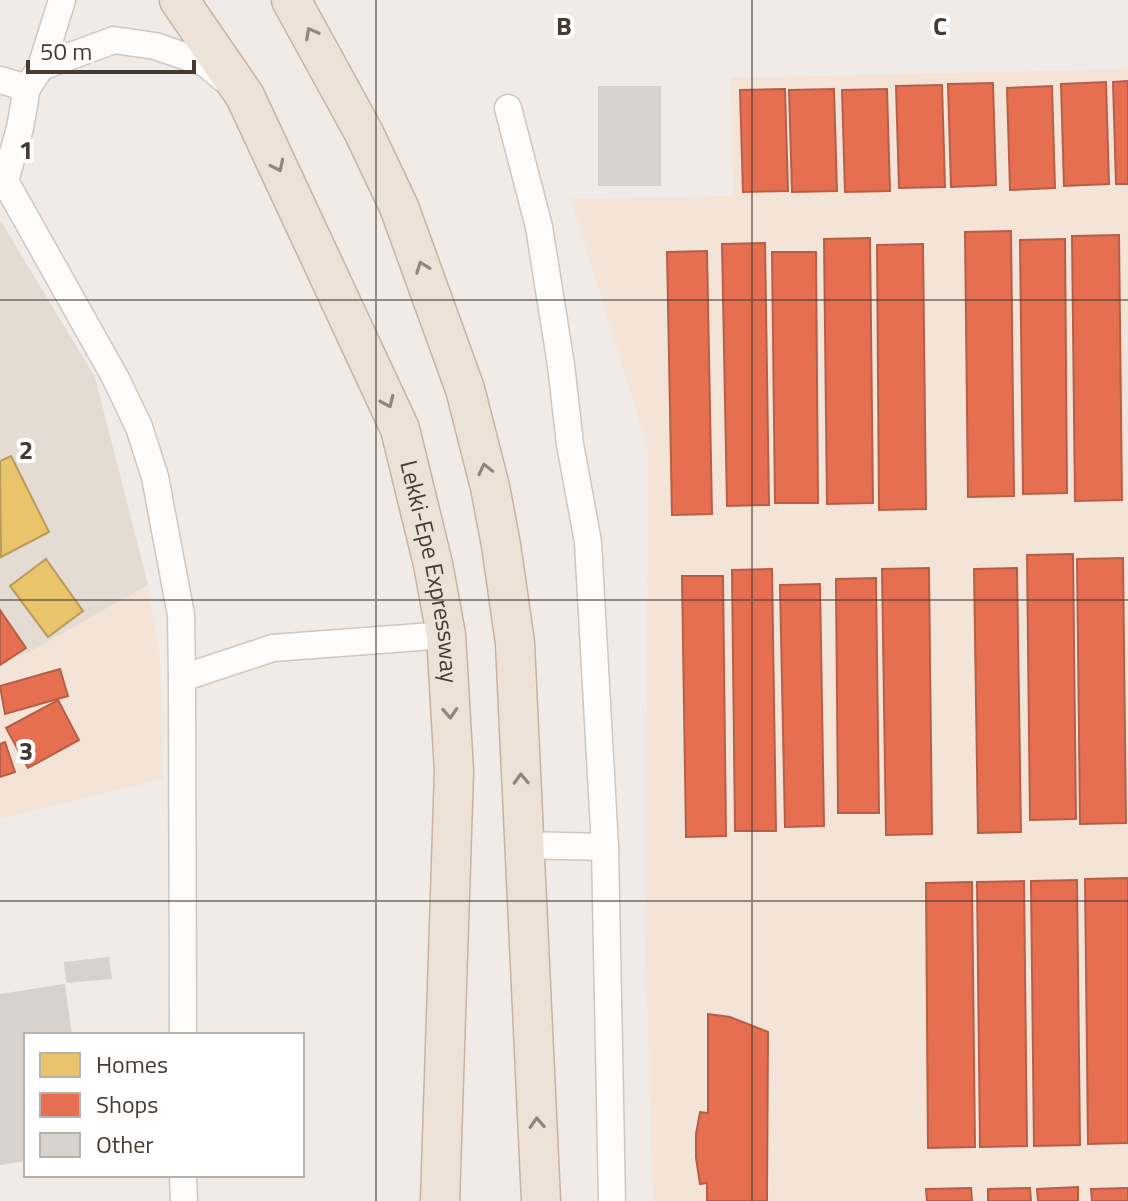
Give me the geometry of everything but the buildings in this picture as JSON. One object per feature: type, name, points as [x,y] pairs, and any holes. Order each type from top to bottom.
[{"type":"highway","name":"Lekki-Epe Expressway","points":[[179,0],[245,96],[400,429],[433,564],[446,635],[454,771],[440,1201]]},
{"type":"highway","points":[[291,0],[364,133],[399,207],[465,389],[498,531],[515,643],[522,845],[541,1201]]},
{"type":"highway","points":[[446,1010],[467,1079],[462,1201]]},
{"type":"street","points":[[62,0],[34,78],[2,184],[115,377],[139,427],[155,477],[179,601],[183,1033]]},
{"type":"street","points":[[0,80],[34,78],[114,40],[155,46],[205,63],[245,96]]},
{"type":"street","points":[[508,108],[539,227],[570,444],[588,542],[605,847],[612,1201]]},
{"type":"street","points":[[182,678],[273,648],[446,635]]},
{"type":"street","points":[[522,845],[605,847]]},
{"type":"street","points":[[183,1177],[184,1201]]},
{"type":"shaded area","points":[[1128,66],[1128,1201],[653,1201],[646,961],[648,449],[571,199],[733,196],[731,78],[1125,69]]},
{"type":"shaded area","points":[[0,220],[95,377],[148,585],[28,653],[0,663]]},
{"type":"shaded area","points":[[148,585],[160,657],[163,779],[0,819],[0,663],[28,653]]}]
